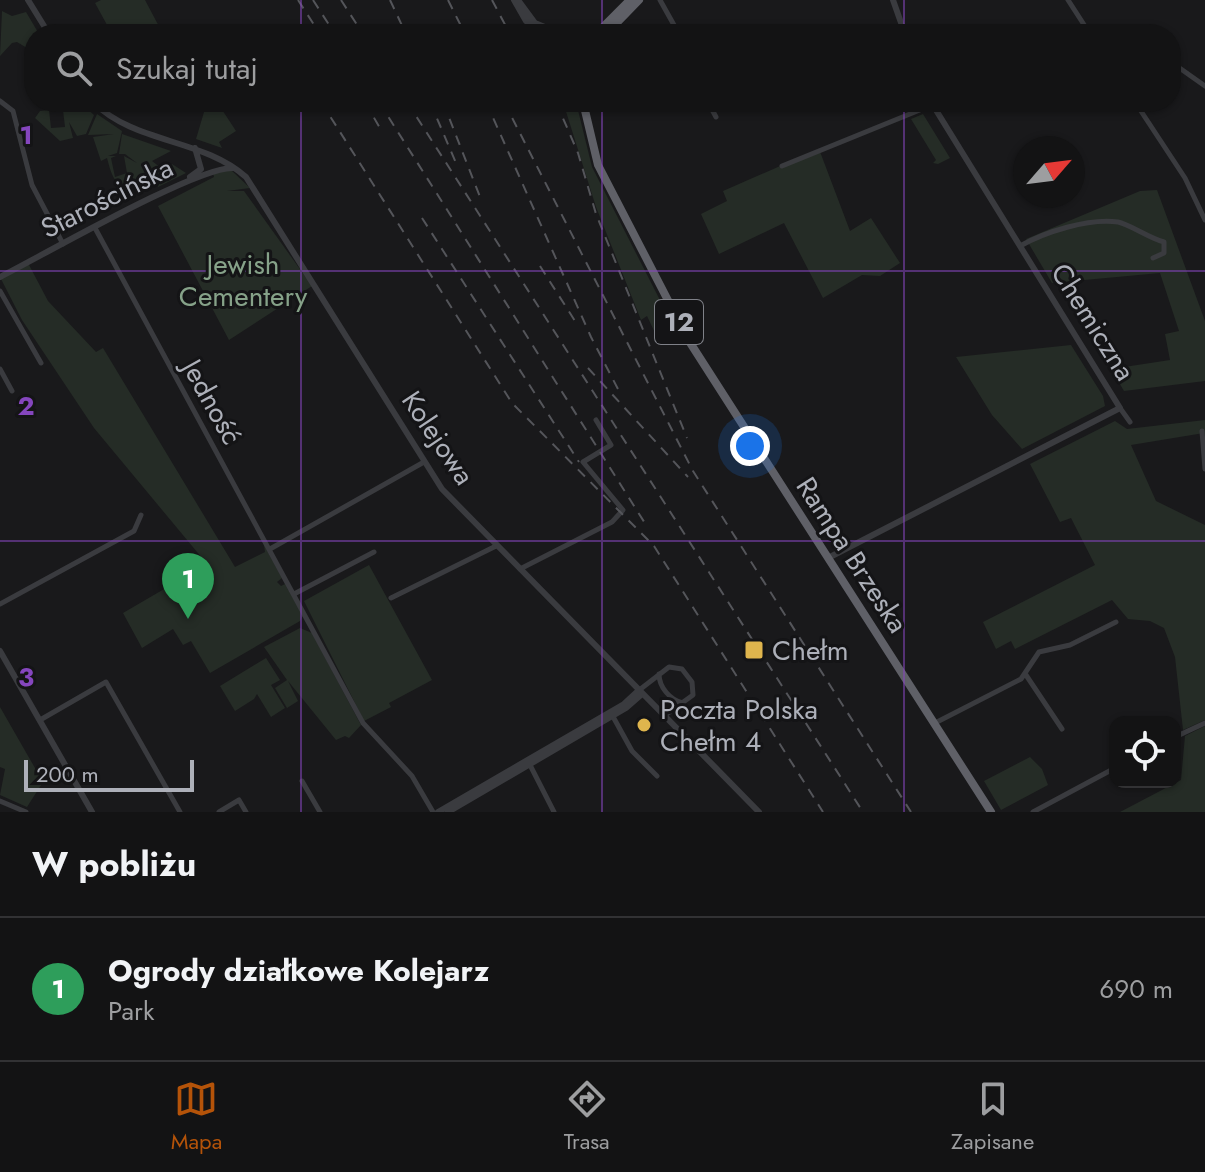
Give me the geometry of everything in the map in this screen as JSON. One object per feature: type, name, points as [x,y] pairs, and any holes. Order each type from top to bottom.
[{"type":"highway","points":[[606,24],[630,0]]},
{"type":"highway","points":[[616,24],[639,0]]},
{"type":"highway","name":"Rampa Brzeska","points":[[585,112],[590,142],[602,173],[689,341],[991,812]]},
{"type":"street","points":[[28,0],[43,24]]},
{"type":"street","points":[[516,0],[530,24]]},
{"type":"street","points":[[516,0],[537,24]]},
{"type":"street","points":[[660,0],[673,24]]},
{"type":"street","points":[[893,0],[901,24]]},
{"type":"street","points":[[1068,0],[1084,24]]},
{"type":"street","points":[[1181,69],[1205,86]]},
{"type":"street","points":[[0,101],[13,111],[32,185],[64,244]]},
{"type":"street","name":"Kolejowa","points":[[106,112],[128,126],[195,148],[237,168],[261,194],[424,462],[450,499],[759,812]]},
{"type":"street","points":[[713,112],[716,117]]},
{"type":"street","points":[[782,166],[913,112]]},
{"type":"street","name":"Chemiczna","points":[[828,558],[1120,408],[937,112]]},
{"type":"street","points":[[1142,112],[1185,178],[1205,220]]},
{"type":"street","points":[[195,148],[201,169]]},
{"type":"street","points":[[182,183],[218,159]]},
{"type":"street","points":[[214,170],[218,159]]},
{"type":"street","name":"Starościńska","points":[[0,277],[182,183],[214,170],[237,168]]},
{"type":"street","points":[[1020,246],[1053,230],[1119,222],[1150,239],[1164,242],[1164,253],[1153,258]]},
{"type":"street","name":"Jedność","points":[[95,228],[363,723],[412,776],[436,812]]},
{"type":"street","points":[[0,291],[41,363]]},
{"type":"street","points":[[0,369],[12,391]]},
{"type":"street","points":[[1120,408],[1130,422]]},
{"type":"street","points":[[519,569],[612,522],[623,510],[583,462],[611,445],[596,420]]},
{"type":"street","points":[[1202,431],[1205,469]]},
{"type":"street","points":[[270,549],[424,462]]},
{"type":"street","points":[[0,604],[134,531],[141,515]]},
{"type":"street","points":[[391,598],[496,546]]},
{"type":"street","points":[[294,594],[374,552]]},
{"type":"street","points":[[934,723],[1026,675],[1039,652],[1070,645],[1116,622]]},
{"type":"street","points":[[0,651],[92,812]]},
{"type":"street","points":[[448,812],[611,714],[640,693],[659,673],[674,665],[686,673],[694,691],[683,703],[663,716]]},
{"type":"street","points":[[659,673],[662,687],[675,700],[683,703]]},
{"type":"street","points":[[1026,675],[1062,729]]},
{"type":"street","points":[[40,720],[106,682],[180,812]]},
{"type":"street","points":[[611,714],[632,751],[657,776]]},
{"type":"street","points":[[1181,734],[1205,723]]},
{"type":"street","points":[[436,812],[529,762]]},
{"type":"street","points":[[529,762],[554,812]]},
{"type":"street","points":[[1033,812],[1109,771]]},
{"type":"street","points":[[302,781],[320,812]]},
{"type":"street","points":[[219,812],[239,800],[246,812]]},
{"type":"street","points":[[0,801],[26,812]]},
{"type":"green space","points":[[101,0],[145,0],[158,24],[107,24],[95,3]]},
{"type":"green space","points":[[2,11],[12,16],[26,12],[33,24],[24,24],[24,46],[12,43],[0,56]]},
{"type":"green space","points":[[39,112],[49,112],[51,128],[65,127],[63,112],[91,112],[94,115],[86,134],[77,136],[69,122],[73,138],[60,141],[35,118]]},
{"type":"green space","points":[[204,112],[224,112],[236,131],[219,142],[222,148],[196,139]]},
{"type":"green space","points":[[566,112],[578,112],[592,167],[664,308],[668,320],[658,326],[662,335],[657,337],[647,316],[641,320],[596,207]]},
{"type":"green space","points":[[97,114],[122,131],[117,153],[108,156],[116,156],[111,158],[115,177],[127,173],[124,156],[137,163],[125,154],[119,154],[122,134],[171,151],[152,161],[165,171],[172,164],[186,173],[158,187],[157,182],[166,180],[162,172],[131,190],[121,185],[112,174],[107,158],[101,161],[93,137],[114,134],[88,135]]},
{"type":"green space","points":[[923,114],[950,158],[938,164],[933,163],[936,160],[911,119]]},
{"type":"green space","points":[[819,149],[850,231],[871,218],[900,263],[880,276],[862,275],[823,298],[784,223],[719,254],[701,214],[727,201],[723,191]]},
{"type":"green space","name":"Jewish Cementery","points":[[231,170],[250,188],[227,191],[244,191],[312,286],[229,340],[158,206],[214,177],[213,173]]},
{"type":"green space","points":[[1157,190],[1205,321],[1205,381],[1124,391],[1111,369],[1170,360],[1165,334],[1179,331],[1160,273],[1052,283],[1026,239],[1140,191]]},
{"type":"green space","points":[[28,263],[48,301],[96,352],[103,348],[235,567],[265,552],[264,545],[282,578],[277,582],[281,586],[285,584],[303,616],[300,621],[210,673],[191,641],[183,645],[173,629],[142,648],[123,613],[207,564],[94,428],[22,320],[0,277]]},
{"type":"green space","points":[[1071,345],[1103,396],[1105,406],[1022,449],[992,415],[956,357]]},
{"type":"green space","points":[[1205,420],[1205,443],[1204,433],[1131,445],[1156,501],[1205,525],[1205,720],[1183,730],[1175,657],[1164,628],[1150,621],[1128,619],[1112,600],[1015,649],[1011,641],[996,649],[983,622],[1095,565],[1071,518],[1060,522],[1030,464],[1115,421],[1127,429]]},
{"type":"green space","points":[[369,565],[432,680],[389,703],[391,707],[364,721],[304,601]]},
{"type":"green space","points":[[300,628],[312,633],[361,725],[349,738],[345,736],[336,740],[288,681],[298,701],[287,708],[275,688],[287,680],[264,647]]},
{"type":"green space","points":[[266,658],[280,680],[271,685],[285,708],[271,717],[257,694],[235,711],[220,686]]},
{"type":"green space","points":[[0,707],[43,782],[27,807],[0,795],[5,769],[0,767]]},
{"type":"green space","points":[[1205,726],[1205,812],[1120,812],[1166,788],[1181,788],[1185,736]]},
{"type":"green space","points":[[1030,757],[1042,769],[1048,785],[1001,810],[984,781]]},
{"type":"railway","points":[[298,0],[314,24]]},
{"type":"railway","points":[[313,0],[329,24]]},
{"type":"railway","points":[[341,0],[357,24]]},
{"type":"railway","points":[[390,0],[401,24]]},
{"type":"railway","points":[[448,0],[460,24]]},
{"type":"railway","points":[[492,0],[505,24]]},
{"type":"railway","points":[[327,112],[512,403],[654,546],[823,812]]},
{"type":"railway","points":[[371,112],[381,130]]},
{"type":"railway","points":[[385,112],[648,528]]},
{"type":"railway","points":[[413,112],[863,812]]},
{"type":"railway","points":[[434,112],[456,163]]},
{"type":"railway","points":[[447,112],[482,202]]},
{"type":"railway","points":[[490,112],[591,337],[620,393]]},
{"type":"railway","points":[[509,112],[693,471],[911,812]]},
{"type":"railway","points":[[560,112],[578,153],[596,214],[687,438]]},
{"type":"railway","points":[[422,218],[579,462]]},
{"type":"railway","points":[[540,266],[575,321]]},
{"type":"railway","points":[[588,368],[688,477]]},
{"type":"place","name":"Ogrody działkowe Kolejarz","points":[[188,619]]},
{"type":"place","name":"Chełm","points":[[754,650]]},
{"type":"place","name":"Poczta Polska Chełm 4","points":[[644,725]]}]
